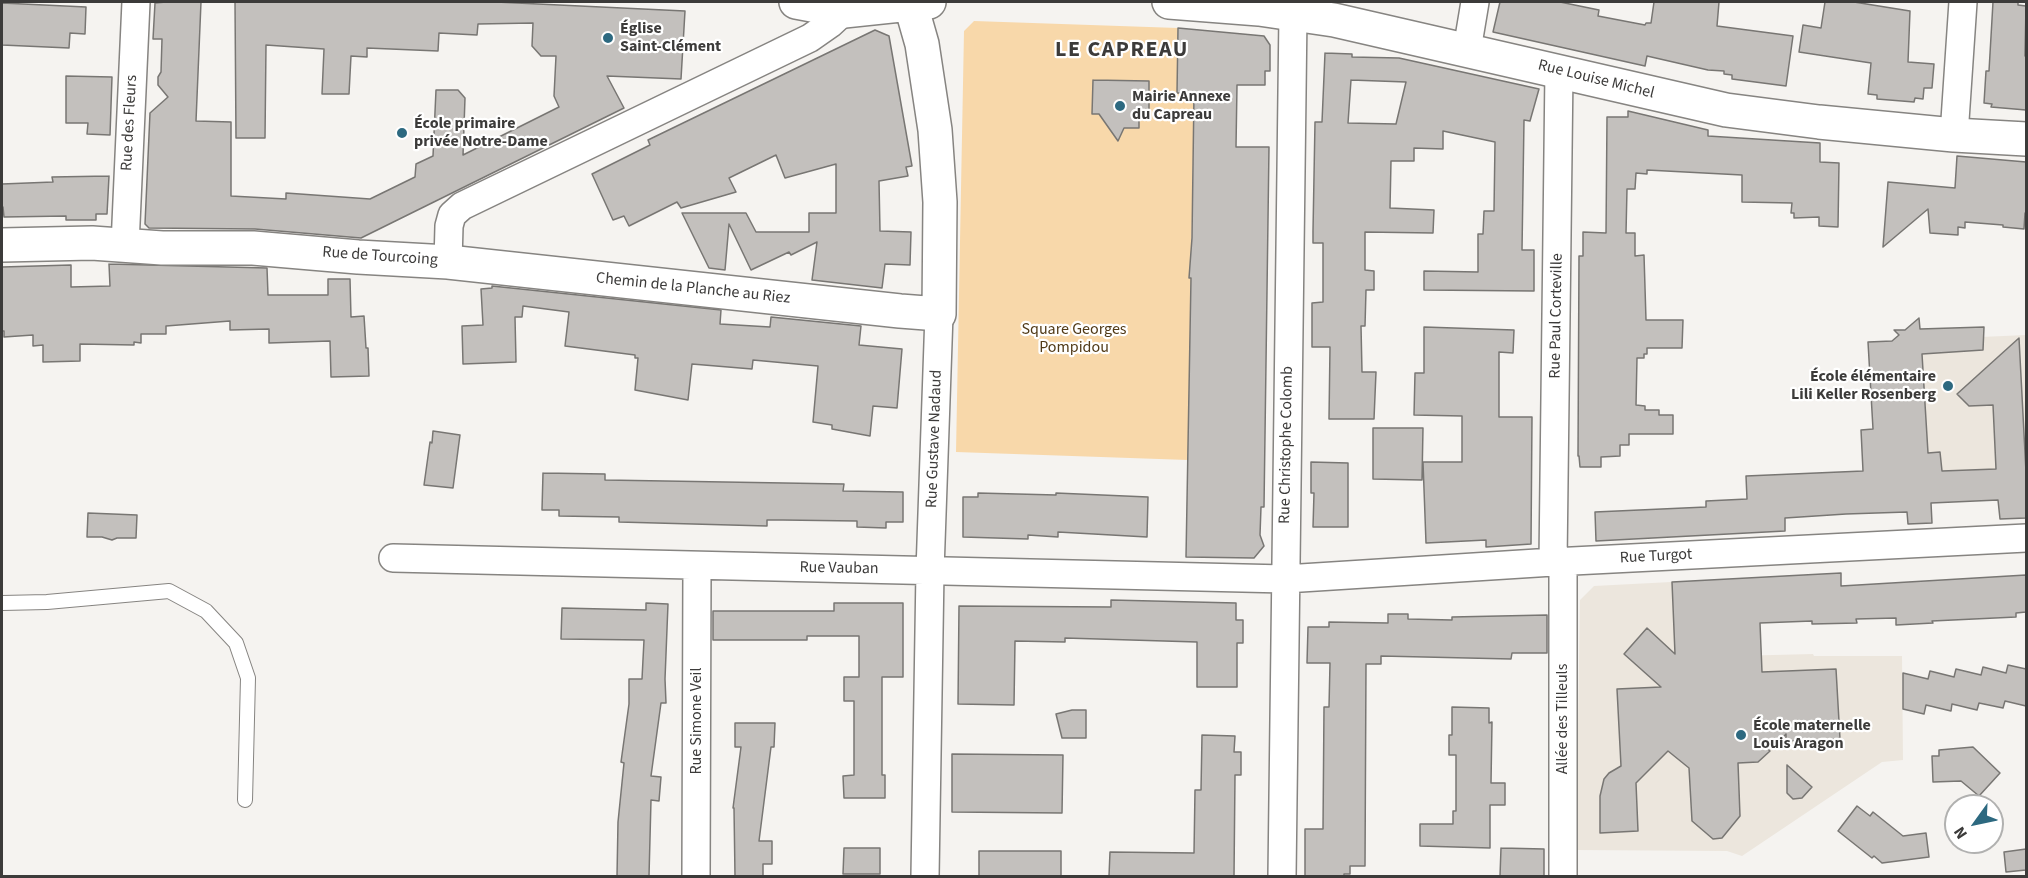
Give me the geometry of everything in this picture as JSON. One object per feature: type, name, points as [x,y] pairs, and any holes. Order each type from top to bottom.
[{"type":"street","name":"Rue des Fleurs","points":[[125,245],[136,2]]},
{"type":"street","points":[[796,2],[844,11],[916,2]]},
{"type":"street","name":"Rue Gustave Nadaud","points":[[916,2],[936,141],[940,202],[925,876]]},
{"type":"street","name":"Rue Louise Michel","points":[[1169,2],[1334,20],[1559,70],[1684,101],[1756,115],[1954,135],[2026,139]]},
{"type":"street","points":[[1467,50],[1475,2]]},
{"type":"street","points":[[1954,135],[1964,2]]},
{"type":"street","name":"Rue de Tourcoing","points":[[2,245],[92,243],[162,248],[253,248],[448,262],[448,226],[452,215],[462,206],[810,38],[844,11]]},
{"type":"street","name":"Rue Christophe Colomb","points":[[1282,876],[1293,14]]},
{"type":"street","name":"Rue Paul Corteville","points":[[1558,562],[1559,70]]},
{"type":"street","name":"Chemin de la Planche au Riez","points":[[448,262],[900,312],[939,314]]},
{"type":"street","name":"Rue Turgot","points":[[1285,579],[1558,562],[2026,538]]},
{"type":"street","name":"Rue Vauban","points":[[393,558],[1285,579]]},
{"type":"street","name":"Allée des Tilleuls","points":[[1558,562],[1563,876]]},
{"type":"street","name":"Rue Simone Veil","points":[[696,876],[698,566]]},
{"type":"lane","points":[[2,603],[47,602],[169,591],[206,611],[236,643],[248,678],[245,800]]},
{"type":"shaded area","name":"École élémentaire Lili Keller Rosenberg","points":[[2026,335],[2026,518],[2000,519],[1998,500],[1931,503],[1862,456],[1861,430],[1873,429],[1868,342]]},
{"type":"shaded area","name":"École maternelle Louis Aragon","points":[[1729,579],[1733,656],[1813,654],[1814,656],[1902,656],[1903,760],[1882,762],[1742,856],[1727,851],[1576,850],[1580,600],[1594,586]]},
{"type":"green space","name":"Square Georges Pompidou","points":[[974,21],[1178,28],[1177,93],[1194,93],[1188,460],[956,452],[964,31]]},
{"type":"building","points":[[201,2],[196,121],[231,122],[231,196],[286,199],[286,193],[370,199],[415,177],[416,164],[433,156],[436,90],[458,90],[465,98],[463,155],[559,107],[554,96],[556,56],[541,56],[532,46],[533,23],[478,24],[477,35],[439,33],[438,51],[367,48],[367,57],[351,56],[349,94],[322,94],[324,49],[266,45],[265,138],[236,138],[235,2],[496,2],[685,11],[681,79],[607,76],[624,108],[361,238],[255,229],[149,228],[145,224],[150,113],[168,97],[158,85],[161,72],[162,39],[153,39],[155,3]]},
{"type":"building","points":[[1500,2],[1560,2],[1599,10],[1598,16],[1645,25],[1651,23],[1654,2],[1719,2],[1717,26],[1793,36],[1786,86],[1732,79],[1732,75],[1724,74],[1724,71],[1708,70],[1647,56],[1645,66],[1493,32]]},
{"type":"building","points":[[1825,2],[1854,2],[1910,11],[1908,62],[1934,64],[1932,88],[1924,88],[1923,99],[1915,98],[1914,102],[1877,99],[1877,95],[1868,94],[1871,63],[1799,52],[1803,25],[1821,28]]},
{"type":"building","points":[[1993,2],[2018,2],[2018,5],[2026,6],[2026,110],[1991,107],[1992,104],[1984,103],[1986,71],[1989,71]]},
{"type":"building","points":[[2,3],[86,7],[85,34],[70,33],[69,48],[2,45]]},
{"type":"building","points":[[1178,28],[1264,36],[1270,45],[1270,71],[1265,71],[1265,85],[1237,85],[1236,147],[1269,147],[1264,507],[1261,507],[1260,535],[1264,546],[1254,558],[1186,557],[1191,278],[1189,278],[1192,238],[1194,93],[1177,93]]},
{"type":"building","points":[[875,30],[889,36],[912,166],[906,167],[908,176],[879,181],[880,231],[911,232],[910,265],[885,264],[882,288],[812,280],[817,242],[791,255],[789,252],[751,270],[729,224],[725,270],[709,268],[682,213],[746,213],[756,232],[809,232],[809,213],[836,213],[836,164],[785,178],[776,155],[729,178],[736,192],[681,208],[677,202],[629,226],[624,216],[613,220],[592,174],[650,145],[648,140]]},
{"type":"building","points":[[1325,53],[1352,54],[1352,57],[1399,58],[1539,89],[1530,121],[1524,120],[1522,250],[1534,250],[1534,291],[1424,290],[1424,271],[1478,272],[1478,234],[1483,234],[1484,211],[1494,211],[1495,142],[1443,131],[1443,149],[1414,148],[1414,161],[1391,161],[1390,208],[1434,210],[1433,233],[1365,232],[1365,270],[1374,271],[1374,290],[1366,290],[1365,326],[1361,326],[1362,372],[1376,372],[1374,419],[1329,419],[1330,347],[1312,347],[1312,303],[1323,302],[1323,243],[1313,243],[1315,122],[1322,122]],"holes":[[[1351,80],[1406,82],[1396,124],[1348,123]]]},
{"type":"building","points":[[66,76],[112,77],[110,135],[87,134],[88,123],[66,123]]},
{"type":"building","name":"Mairie Annexe du Capreau","points":[[1093,80],[1149,81],[1149,116],[1139,115],[1139,128],[1124,128],[1118,141],[1099,114],[1092,114]]},
{"type":"building","points":[[1628,111],[1708,130],[1708,136],[1820,143],[1820,162],[1839,163],[1838,227],[1819,226],[1819,217],[1794,218],[1794,213],[1791,213],[1792,203],[1742,202],[1742,175],[1647,170],[1647,174],[1636,173],[1635,189],[1627,189],[1626,233],[1635,233],[1635,256],[1644,255],[1646,320],[1683,320],[1682,348],[1647,348],[1644,358],[1637,358],[1636,405],[1645,406],[1645,410],[1659,410],[1659,415],[1673,415],[1673,434],[1629,434],[1629,445],[1620,445],[1620,456],[1601,457],[1601,467],[1580,467],[1578,456],[1579,256],[1583,256],[1583,232],[1606,233],[1607,117],[1628,117]]},
{"type":"building","points":[[1957,156],[2026,162],[2024,229],[1965,222],[1965,228],[1958,227],[1958,235],[1930,233],[1928,209],[1883,247],[1888,182],[1955,188]]},
{"type":"building","points":[[109,176],[107,214],[96,214],[96,220],[66,220],[66,216],[4,217],[2,184],[53,182],[52,177]]},
{"type":"building","points":[[109,264],[267,268],[268,295],[328,295],[328,279],[350,279],[351,317],[364,316],[369,376],[331,377],[330,341],[269,343],[269,329],[230,330],[230,321],[166,326],[166,334],[141,334],[141,343],[134,342],[134,345],[80,344],[80,361],[43,362],[43,345],[33,346],[33,335],[4,337],[4,331],[2,331],[2,267],[71,265],[71,287],[110,286]]},
{"type":"building","points":[[492,286],[721,310],[720,324],[770,327],[771,317],[861,326],[859,345],[902,349],[897,408],[873,406],[870,436],[832,429],[832,425],[813,422],[818,366],[753,360],[752,369],[692,364],[688,400],[635,390],[638,358],[635,358],[635,355],[565,346],[569,312],[523,306],[522,317],[515,317],[516,362],[463,364],[462,326],[483,325],[481,289],[492,288]]},
{"type":"building","points":[[1919,318],[1920,329],[1984,327],[1983,350],[1922,354],[1928,453],[1940,452],[1942,471],[1996,469],[1993,405],[1969,406],[1957,394],[2019,338],[2026,518],[2000,519],[1998,500],[1931,503],[1932,523],[1908,524],[1907,512],[1846,514],[1785,518],[1785,531],[1596,541],[1595,512],[1706,507],[1706,501],[1747,499],[1746,476],[1863,471],[1861,430],[1873,429],[1868,342],[1892,341],[1899,335],[1894,330],[1905,330]]},
{"type":"building","points":[[1424,327],[1514,330],[1513,353],[1499,352],[1499,417],[1532,417],[1531,544],[1486,547],[1486,540],[1426,543],[1423,462],[1462,462],[1462,416],[1414,415],[1415,373],[1424,373]]},
{"type":"building","points":[[1373,428],[1423,428],[1422,480],[1373,479]]},
{"type":"building","points":[[433,431],[460,435],[453,488],[424,485]]},
{"type":"building","points":[[1311,462],[1348,463],[1348,527],[1313,527],[1314,493],[1311,493]]},
{"type":"building","points":[[543,473],[605,474],[605,480],[844,484],[843,491],[903,492],[903,522],[886,522],[886,528],[857,527],[857,521],[767,520],[767,526],[619,522],[619,517],[559,516],[559,510],[542,510]]},
{"type":"building","points":[[978,493],[1056,495],[1056,493],[1148,497],[1147,537],[1058,532],[1058,537],[1028,535],[1028,539],[963,537],[963,497],[978,497]]},
{"type":"building","points":[[88,513],[137,515],[136,538],[112,540],[87,537]]},
{"type":"building","points":[[1841,573],[1841,586],[2026,575],[2026,612],[2016,613],[2016,617],[1896,625],[1896,618],[1856,619],[1857,623],[1812,624],[1812,621],[1760,623],[1762,672],[1836,669],[1840,739],[1786,741],[1786,734],[1779,742],[1761,743],[1770,751],[1758,762],[1738,763],[1740,816],[1722,838],[1713,839],[1692,821],[1689,768],[1668,751],[1636,783],[1638,831],[1600,833],[1600,796],[1604,779],[1621,766],[1617,689],[1661,687],[1624,654],[1647,628],[1675,654],[1672,582]]},
{"type":"building","points":[[1111,600],[1236,603],[1236,620],[1243,620],[1243,643],[1237,643],[1237,687],[1197,687],[1197,642],[1065,638],[1065,642],[1015,641],[1014,705],[958,704],[959,606],[1111,607]]},
{"type":"building","points":[[646,603],[668,604],[666,703],[661,703],[651,776],[661,777],[659,801],[651,800],[649,876],[617,876],[618,822],[624,763],[621,762],[629,704],[629,679],[642,679],[644,640],[561,639],[562,608],[646,610]]},
{"type":"building","points":[[834,603],[903,603],[903,677],[882,677],[882,775],[885,775],[885,798],[844,798],[843,776],[854,775],[854,701],[844,701],[844,677],[859,677],[859,636],[807,636],[807,640],[713,640],[713,611],[834,611]]},
{"type":"building","points":[[1388,614],[1408,614],[1408,619],[1452,620],[1452,617],[1547,615],[1547,653],[1512,653],[1511,659],[1381,656],[1381,664],[1366,664],[1365,866],[1350,866],[1350,874],[1344,874],[1344,876],[1305,876],[1305,829],[1323,829],[1324,707],[1329,707],[1330,663],[1307,663],[1308,627],[1329,627],[1329,622],[1388,623]]},
{"type":"building","points":[[2008,665],[2026,669],[2026,706],[2005,701],[2003,708],[1979,703],[1977,710],[1952,704],[1951,711],[1926,705],[1924,714],[1903,709],[1903,673],[1928,679],[1930,671],[1954,677],[1956,669],[1981,675],[1983,667],[2006,673]]},
{"type":"building","points":[[1452,707],[1489,708],[1489,723],[1492,722],[1491,783],[1505,783],[1505,805],[1490,805],[1490,848],[1420,846],[1420,824],[1453,824],[1453,811],[1456,811],[1456,755],[1449,755]]},
{"type":"building","points":[[1072,710],[1086,710],[1086,738],[1062,738],[1056,714]]},
{"type":"building","points":[[735,723],[775,723],[774,747],[771,747],[759,841],[772,841],[772,864],[763,864],[763,876],[735,876],[733,808],[741,747],[735,747]]},
{"type":"building","points":[[1202,735],[1235,736],[1234,752],[1241,752],[1241,775],[1235,775],[1234,876],[1109,876],[1110,852],[1194,853],[1195,790],[1201,790]]},
{"type":"building","points":[[1973,747],[2000,773],[1981,794],[1977,794],[1961,781],[1933,782],[1932,756],[1939,756],[1939,750]]},
{"type":"building","points":[[952,754],[1063,755],[1062,813],[952,812]]},
{"type":"building","points":[[1787,765],[1812,787],[1802,798],[1793,799],[1787,793]]},
{"type":"building","points":[[1857,806],[1870,816],[1873,812],[1903,836],[1926,833],[1929,857],[1882,863],[1874,856],[1872,858],[1838,831]]},
{"type":"building","points":[[844,848],[880,848],[880,874],[843,874]]},
{"type":"building","points":[[1501,848],[1544,849],[1544,876],[1500,876]]},
{"type":"building","points":[[2026,849],[2026,870],[2006,872],[2004,852]]},
{"type":"building","points":[[979,851],[1061,851],[1061,876],[979,876]]},
{"type":"place","name":"Église Saint-Clément","points":[[608,38]]},
{"type":"place","name":"Mairie Annexe du Capreau","points":[[1120,106]]},
{"type":"place","name":"École primaire privée Notre-Dame","points":[[402,133]]},
{"type":"place","name":"École élémentaire Lili Keller Rosenberg","points":[[1948,386]]},
{"type":"place","name":"École maternelle Louis Aragon","points":[[1741,735]]},
{"type":"district","name":"LE CAPREAU","points":[[1122,51]]}]
